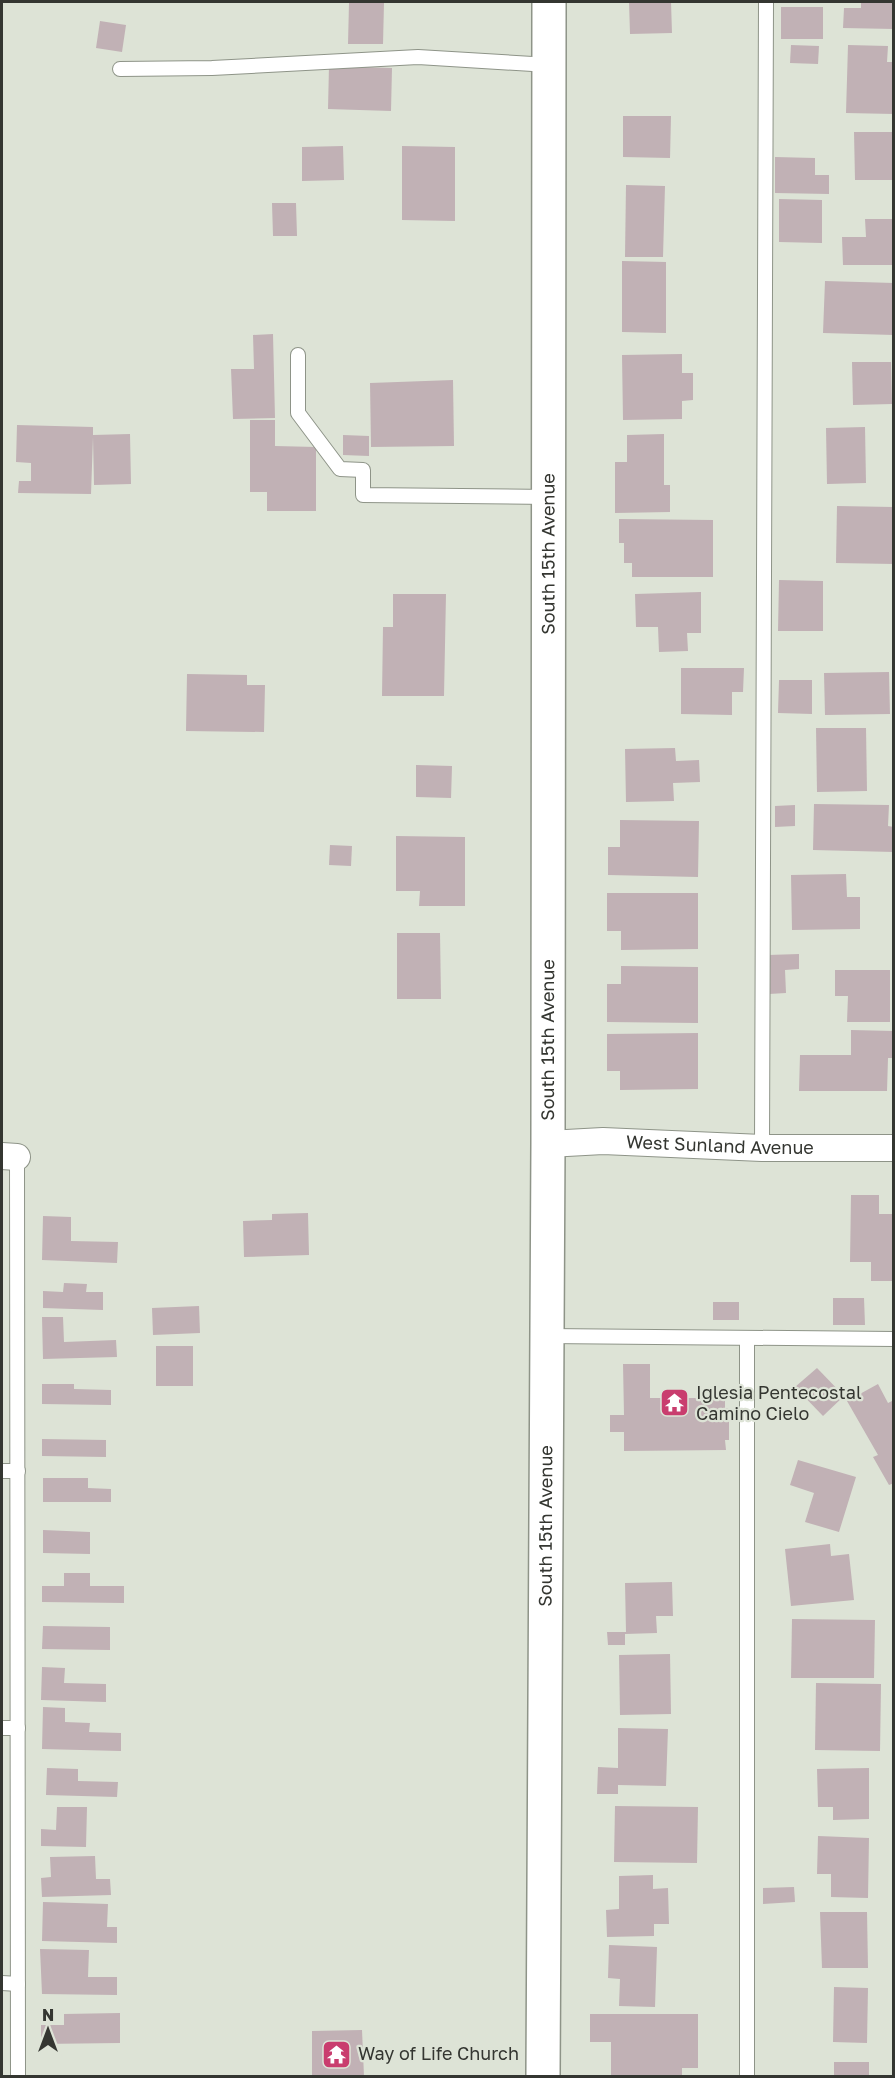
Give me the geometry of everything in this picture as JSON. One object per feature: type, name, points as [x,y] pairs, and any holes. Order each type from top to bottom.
[{"type":"street","name":"South 15th Avenue","points":[[543,2076],[545,1336],[548,1144],[549,2]]},
{"type":"street","name":"West Sunland Avenue","points":[[548,1144],[603,1141],[762,1148],[894,1148]]},
{"type":"lane","points":[[762,1148],[766,2]]},
{"type":"lane","points":[[120,69],[212,68],[418,57],[549,65]]},
{"type":"lane","points":[[298,355],[298,413],[340,469],[363,470],[363,495],[549,497]]},
{"type":"lane","points":[[9,1157],[18,1471],[18,2076]]},
{"type":"lane","points":[[545,1336],[894,1339]]},
{"type":"lane","points":[[747,1339],[747,2076]]},
{"type":"lane","points":[[2,1471],[18,1471]]},
{"type":"lane","points":[[2,1728],[18,1728]]},
{"type":"lane","points":[[2,1983],[18,1984]]},
{"type":"building","points":[[629,2],[671,2],[672,33],[630,34]]},
{"type":"building","points":[[861,2],[894,2],[894,29],[843,28],[844,8],[861,8]]},
{"type":"building","points":[[349,3],[384,3],[383,44],[348,44]]},
{"type":"building","points":[[781,7],[823,7],[823,39],[781,39]]},
{"type":"building","points":[[100,21],[126,25],[122,52],[96,48]]},
{"type":"building","points":[[791,45],[819,46],[818,64],[790,63]]},
{"type":"building","points":[[848,45],[888,46],[887,62],[894,62],[894,114],[846,113]]},
{"type":"building","points":[[329,66],[392,68],[391,111],[328,109]]},
{"type":"building","points":[[623,116],[671,116],[670,158],[623,157]]},
{"type":"building","points":[[854,132],[894,132],[894,180],[855,180]]},
{"type":"building","points":[[343,146],[344,180],[302,181],[302,147]]},
{"type":"building","points":[[402,146],[455,147],[455,221],[402,220]]},
{"type":"building","points":[[775,157],[815,158],[815,175],[829,175],[829,194],[775,193]]},
{"type":"building","points":[[626,185],[665,186],[663,257],[625,257]]},
{"type":"building","points":[[779,199],[822,200],[822,243],[779,242]]},
{"type":"building","points":[[272,203],[296,203],[297,236],[273,236]]},
{"type":"building","points":[[865,219],[894,219],[894,265],[843,265],[842,237],[866,237]]},
{"type":"building","points":[[622,261],[666,262],[666,333],[622,332]]},
{"type":"building","points":[[825,281],[894,283],[894,335],[823,333]]},
{"type":"building","points":[[273,334],[275,418],[233,419],[231,369],[254,369],[253,335]]},
{"type":"building","points":[[682,354],[682,373],[693,373],[693,400],[682,401],[682,419],[623,420],[622,355]]},
{"type":"building","points":[[852,362],[891,362],[892,404],[853,405]]},
{"type":"building","points":[[453,380],[454,446],[371,447],[370,383]]},
{"type":"building","points":[[250,420],[275,420],[275,446],[316,447],[316,511],[267,511],[267,492],[250,492]]},
{"type":"building","points":[[17,425],[93,427],[93,435],[130,434],[131,484],[94,485],[93,437],[91,494],[18,493],[19,481],[31,481],[31,463],[16,462]]},
{"type":"building","points":[[865,427],[866,483],[827,484],[826,428]]},
{"type":"building","points":[[664,434],[664,485],[670,485],[670,512],[615,513],[615,462],[627,462],[627,435]]},
{"type":"building","points":[[343,435],[369,436],[369,456],[343,455]]},
{"type":"building","points":[[837,506],[893,507],[894,564],[836,563]]},
{"type":"building","points":[[619,519],[713,520],[713,577],[632,577],[632,563],[624,563],[624,543],[619,543]]},
{"type":"building","points":[[779,580],[823,581],[823,631],[778,631]]},
{"type":"building","points":[[701,592],[701,633],[687,633],[688,651],[659,652],[658,627],[636,627],[635,594]]},
{"type":"building","points":[[393,594],[446,594],[444,696],[382,696],[383,627],[393,627]]},
{"type":"building","points":[[681,668],[744,668],[743,692],[732,692],[732,715],[681,714]]},
{"type":"building","points":[[889,672],[890,714],[825,715],[824,673]]},
{"type":"building","points":[[187,674],[247,675],[247,685],[265,685],[264,732],[186,731]]},
{"type":"building","points":[[779,680],[812,680],[812,714],[778,713]]},
{"type":"building","points":[[816,728],[866,728],[867,791],[817,792]]},
{"type":"building","points":[[675,748],[676,761],[699,760],[700,782],[673,783],[674,801],[626,802],[625,749]]},
{"type":"building","points":[[416,765],[452,766],[451,798],[416,797]]},
{"type":"building","points":[[814,804],[889,805],[888,826],[894,827],[894,852],[813,850]]},
{"type":"building","points":[[795,805],[795,826],[775,827],[775,806]]},
{"type":"building","points":[[620,820],[699,821],[698,877],[608,875],[608,847],[620,847]]},
{"type":"building","points":[[396,836],[465,837],[465,906],[419,906],[420,891],[396,891]]},
{"type":"building","points":[[330,845],[352,846],[351,866],[329,865]]},
{"type":"building","points":[[846,874],[847,897],[860,897],[860,929],[792,930],[791,875]]},
{"type":"building","points":[[607,893],[698,893],[698,949],[621,950],[621,931],[607,931]]},
{"type":"building","points":[[397,933],[440,933],[441,999],[397,999]]},
{"type":"building","points":[[799,954],[799,969],[785,970],[786,993],[769,994],[768,955]]},
{"type":"building","points":[[621,966],[698,967],[698,1023],[607,1022],[607,984],[621,984]]},
{"type":"building","points":[[835,970],[890,970],[890,1022],[847,1022],[848,996],[835,996]]},
{"type":"building","points":[[851,1030],[894,1031],[894,1058],[888,1058],[887,1091],[799,1091],[800,1055],[851,1055]]},
{"type":"building","points":[[698,1033],[698,1089],[620,1090],[620,1071],[607,1071],[607,1034]]},
{"type":"building","points":[[851,1195],[879,1195],[879,1214],[894,1214],[894,1281],[871,1281],[871,1262],[850,1262]]},
{"type":"building","points":[[308,1213],[309,1255],[244,1257],[243,1221],[272,1220],[272,1214]]},
{"type":"building","points":[[43,1216],[71,1217],[71,1241],[118,1242],[117,1263],[42,1260]]},
{"type":"building","points":[[64,1283],[87,1284],[86,1292],[103,1292],[103,1310],[43,1308],[43,1291],[63,1292]]},
{"type":"building","points":[[833,1298],[864,1298],[865,1325],[833,1325]]},
{"type":"building","points":[[713,1302],[739,1302],[739,1320],[713,1320]]},
{"type":"building","points":[[199,1306],[200,1333],[153,1335],[152,1308]]},
{"type":"building","points":[[42,1317],[63,1317],[64,1342],[116,1340],[117,1357],[43,1359]]},
{"type":"building","points":[[156,1346],[193,1346],[193,1386],[156,1386]]},
{"type":"building","name":"Iglesia Pentecostal Camino Cielo","points":[[623,1364],[650,1364],[650,1398],[725,1398],[725,1408],[729,1408],[729,1440],[725,1440],[726,1450],[624,1451],[624,1432],[610,1432],[610,1415],[624,1415]]},
{"type":"building","points":[[817,1368],[844,1396],[823,1416],[795,1387]]},
{"type":"building","points":[[42,1384],[74,1384],[74,1389],[111,1390],[111,1405],[42,1404]]},
{"type":"building","points":[[878,1384],[888,1403],[894,1400],[894,1483],[889,1485],[873,1457],[878,1455],[847,1401]]},
{"type":"building","points":[[42,1439],[106,1440],[106,1457],[42,1456]]},
{"type":"building","points":[[798,1460],[856,1477],[839,1532],[805,1522],[814,1493],[790,1485]]},
{"type":"building","points":[[43,1478],[88,1478],[88,1488],[111,1489],[111,1502],[43,1502]]},
{"type":"building","points":[[43,1530],[90,1532],[90,1554],[43,1553]]},
{"type":"building","points":[[830,1544],[831,1556],[849,1554],[854,1600],[791,1606],[785,1549]]},
{"type":"building","points":[[64,1573],[90,1573],[90,1586],[124,1586],[124,1603],[42,1602],[42,1586],[64,1586]]},
{"type":"building","points":[[672,1582],[673,1616],[656,1616],[657,1633],[625,1634],[625,1645],[608,1645],[607,1632],[626,1632],[625,1583]]},
{"type":"building","points":[[792,1619],[875,1620],[874,1678],[791,1678]]},
{"type":"building","points":[[43,1626],[110,1627],[110,1650],[42,1649]]},
{"type":"building","points":[[670,1654],[671,1714],[620,1715],[619,1655]]},
{"type":"building","points":[[42,1667],[65,1668],[64,1683],[106,1684],[106,1702],[41,1700]]},
{"type":"building","points":[[816,1683],[881,1684],[880,1751],[815,1750]]},
{"type":"building","points":[[43,1707],[65,1708],[65,1722],[90,1723],[89,1732],[121,1733],[121,1751],[42,1749]]},
{"type":"building","points":[[618,1728],[668,1729],[666,1786],[618,1785],[618,1794],[597,1794],[598,1767],[618,1768]]},
{"type":"building","points":[[47,1768],[78,1769],[78,1781],[118,1782],[117,1797],[46,1795]]},
{"type":"building","points":[[869,1768],[869,1819],[833,1820],[833,1807],[818,1807],[817,1769]]},
{"type":"building","points":[[615,1806],[698,1807],[697,1863],[614,1862]]},
{"type":"building","points":[[57,1807],[87,1807],[86,1847],[41,1846],[41,1829],[56,1830]]},
{"type":"building","points":[[818,1836],[869,1838],[868,1898],[831,1897],[831,1874],[817,1874]]},
{"type":"building","points":[[95,1856],[96,1879],[110,1879],[111,1895],[42,1897],[41,1878],[51,1877],[50,1857]]},
{"type":"building","points":[[653,1875],[653,1889],[668,1888],[669,1924],[654,1924],[654,1936],[607,1937],[606,1910],[619,1909],[619,1876]]},
{"type":"building","points":[[794,1887],[795,1902],[763,1904],[763,1888]]},
{"type":"building","points":[[43,1902],[108,1904],[107,1927],[117,1927],[117,1943],[42,1941]]},
{"type":"building","points":[[820,1912],[867,1912],[868,1968],[822,1968]]},
{"type":"building","points":[[609,1945],[657,1947],[655,2007],[619,2006],[620,1979],[608,1978]]},
{"type":"building","points":[[40,1949],[89,1950],[88,1977],[117,1977],[117,1995],[42,1994]]},
{"type":"building","points":[[834,1987],[868,1988],[867,2043],[833,2042]]},
{"type":"building","points":[[120,2013],[120,2043],[41,2044],[41,2025],[64,2025],[64,2014]]},
{"type":"building","points":[[590,2014],[698,2014],[698,2068],[682,2068],[682,2076],[611,2076],[611,2042],[590,2042]]},
{"type":"building","name":"Way of Life Church","points":[[362,2030],[364,2076],[312,2076],[312,2031]]},
{"type":"building","points":[[834,2062],[869,2062],[869,2076],[834,2076]]},
{"type":"place","name":"Iglesia Pentecostal Camino Cielo","points":[[675,1403]]},
{"type":"place","name":"Way of Life Church","points":[[337,2054]]}]
